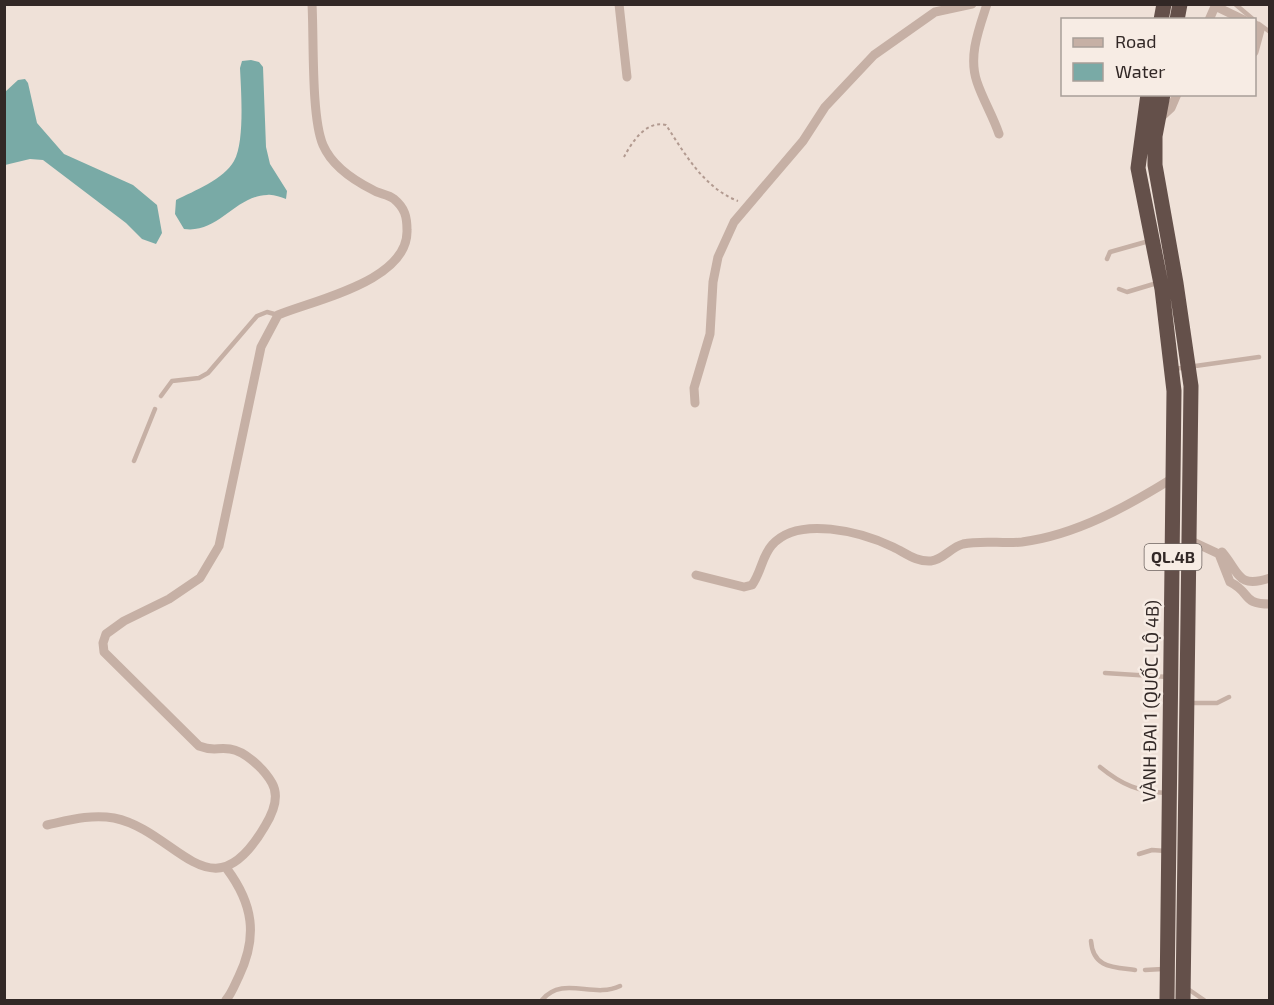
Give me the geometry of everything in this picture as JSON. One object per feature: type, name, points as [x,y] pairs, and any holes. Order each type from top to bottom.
[{"type":"highway","name":"QL.4B","points":[[1148,96],[1151,119]]},
{"type":"highway","name":"QL.4B","points":[[1151,119],[1162,96]]},
{"type":"highway","name":"VÀNH ĐAI 1 (QUỐC LỘ 4B)","points":[[1151,119],[1138,168],[1161,282],[1174,391],[1167,1000]]},
{"type":"highway","name":"VÀNH ĐAI 1 (QUỐC LỘ 4B)","points":[[1151,119],[1155,165],[1191,386],[1183,993]]},
{"type":"street","points":[[47,825],[89,816],[115,818],[140,827],[182,857],[208,867],[227,868],[236,863],[258,838],[274,811],[273,784],[240,752],[228,748],[213,751],[199,746],[104,652],[103,644],[106,634],[124,621],[169,599],[200,578],[219,546],[261,347],[278,315],[363,284],[389,266],[408,240],[406,214],[402,207],[392,197],[375,192],[336,165],[323,145],[318,124],[312,4]]},
{"type":"street","points":[[619,4],[627,77]]},
{"type":"street","points":[[695,403],[694,388],[710,334],[713,282],[718,256],[734,222],[803,141],[825,107],[885,45],[935,12],[972,4]]},
{"type":"street","points":[[987,4],[974,45],[973,58],[976,81],[999,134]]},
{"type":"street","points":[[1215,5],[1240,18]]},
{"type":"street","points":[[1256,24],[1260,30],[1256,45]]},
{"type":"street","points":[[1151,119],[1171,108],[1176,96]]},
{"type":"street","points":[[696,575],[744,587],[752,585],[771,546],[782,535],[809,529],[853,532],[893,546],[917,560],[933,561],[962,544],[1023,542],[1061,532],[1114,512],[1173,478]]},
{"type":"street","points":[[1189,537],[1221,550],[1237,576],[1245,581],[1256,583],[1269,578]]},
{"type":"street","points":[[1189,537],[1219,554],[1230,582],[1241,587],[1249,601],[1254,604],[1269,604]]},
{"type":"street","points":[[226,1000],[249,954],[251,919],[240,886],[227,868]]},
{"type":"lane","points":[[1234,4],[1250,18]]},
{"type":"lane","points":[[1256,22],[1269,32]]},
{"type":"lane","points":[[1107,259],[1110,252],[1152,240]]},
{"type":"lane","points":[[1119,289],[1127,292],[1161,282]]},
{"type":"lane","points":[[161,396],[172,381],[199,378],[208,373],[257,316],[267,312],[278,315]]},
{"type":"lane","points":[[1171,369],[1259,357]]},
{"type":"lane","points":[[134,460],[155,409]]},
{"type":"lane","points":[[1105,674],[1171,677]]},
{"type":"lane","points":[[1187,703],[1217,703],[1229,697]]},
{"type":"lane","points":[[1100,767],[1115,780],[1136,790],[1170,793]]},
{"type":"lane","points":[[1140,854],[1152,850],[1169,851]]},
{"type":"lane","points":[[1091,941],[1092,952],[1098,962],[1109,967],[1135,969]]},
{"type":"lane","points":[[1145,970],[1167,969]]},
{"type":"lane","points":[[542,1000],[555,988],[603,991],[620,986]]},
{"type":"lane","points":[[1183,993],[1204,1000]]},
{"type":"path","points":[[624,157],[632,143],[650,126],[666,125],[691,162],[712,186],[729,198],[748,206]]},
{"type":"water","points":[[242,61],[259,62],[263,67],[266,147],[270,164],[287,191],[286,199],[272,195],[256,197],[245,201],[207,226],[184,229],[175,214],[176,200],[208,184],[234,161],[240,142],[242,116],[240,68]]},
{"type":"water","points":[[25,79],[28,83],[37,123],[64,154],[133,185],[157,205],[162,233],[156,244],[142,239],[126,223],[43,160],[30,159],[5,165],[5,92],[18,80]]}]
